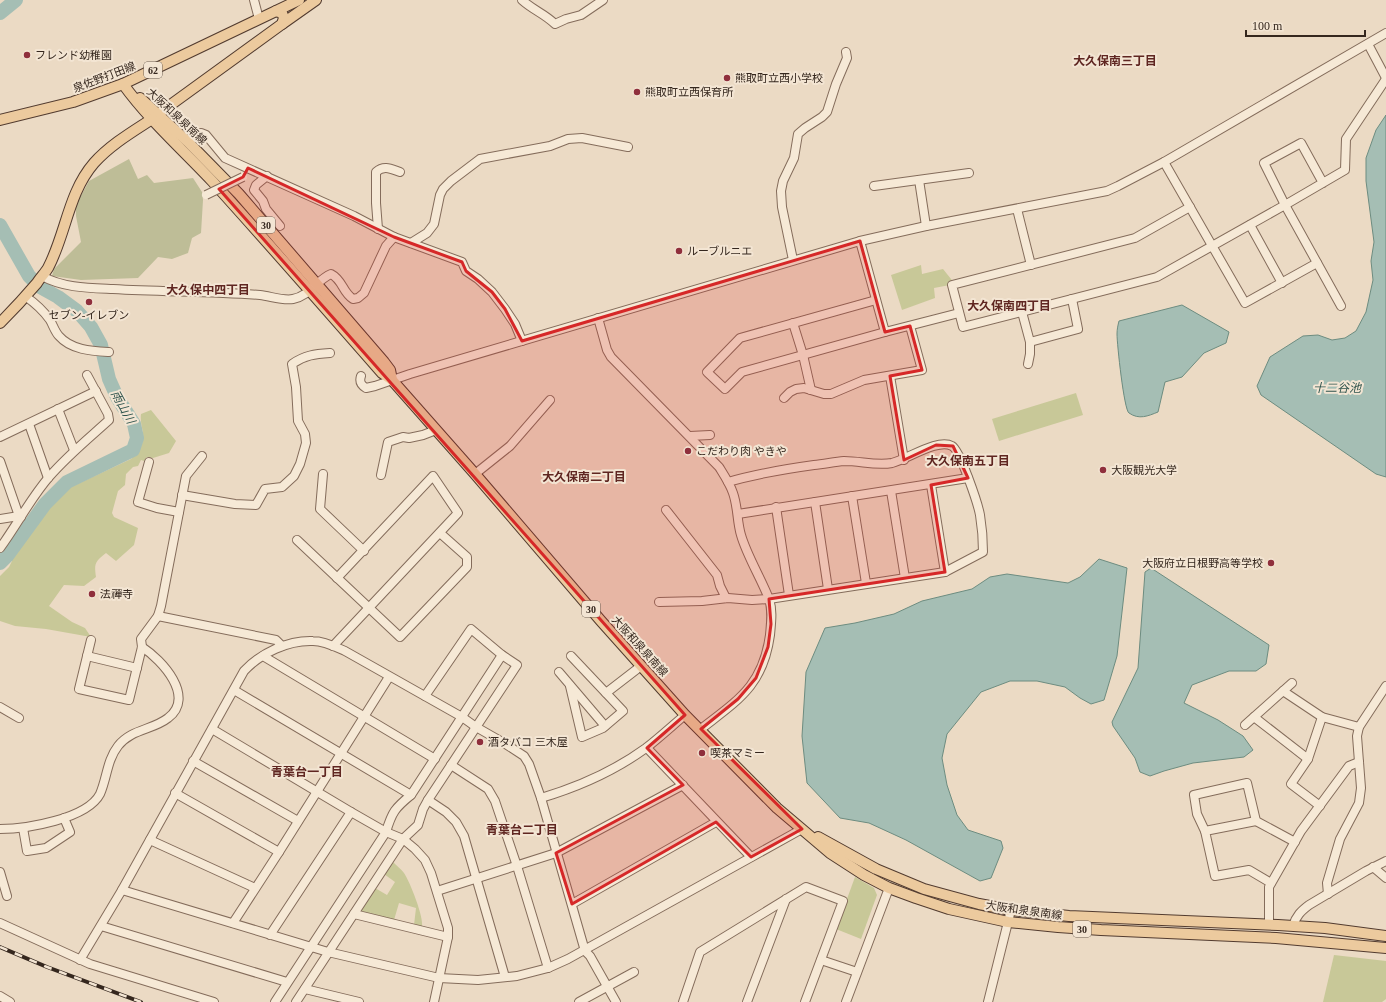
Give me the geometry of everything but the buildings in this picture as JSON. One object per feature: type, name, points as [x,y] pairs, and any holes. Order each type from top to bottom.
[{"type":"main road","name":"泉佐野打田線","points":[[0,120],[72,102],[123,84],[299,0]]},
{"type":"main road","points":[[0,323],[29,292],[47,269],[57,248],[73,200],[83,179],[94,164],[104,154],[155,116],[316,0]]},
{"type":"main road","points":[[276,11],[282,13],[284,18],[282,24]]},
{"type":"main road","name":"大阪和泉泉南線","points":[[123,84],[155,116],[216,186],[384,362],[390,370],[392,380],[685,715],[701,729],[777,808],[830,853],[864,875],[889,888],[949,909],[1008,922],[1101,930],[1276,938],[1386,948]]},
{"type":"main road","name":"大阪和泉泉南線","points":[[155,116],[188,142],[238,194],[313,287]]},
{"type":"main road","name":"大阪和泉泉南線","points":[[802,828],[876,869],[924,889],[979,904],[1011,910],[1069,916],[1325,928],[1386,936]]},
{"type":"street","points":[[254,0],[259,19]]},
{"type":"street","points":[[526,1],[531,8],[548,16],[556,24],[566,19],[581,15],[604,0]]},
{"type":"street","points":[[361,376],[360,380],[362,385],[366,388],[375,386],[598,318],[860,241],[926,226],[1107,191],[1164,162],[1386,33]]},
{"type":"street","points":[[1190,207],[1135,238],[952,284],[963,327],[1157,277],[1345,170],[1346,139],[1386,78],[1368,44]]},
{"type":"street","points":[[793,260],[786,231],[781,191],[794,158],[798,134],[827,112],[836,84],[847,58],[846,52]]},
{"type":"street","points":[[188,142],[196,135],[201,133],[206,135],[225,158],[354,216],[394,237],[462,262],[466,271],[478,279],[492,292],[505,309],[515,324],[522,341]]},
{"type":"street","points":[[411,243],[427,233],[434,224],[440,195],[444,189],[451,181],[480,159],[550,146],[568,139],[582,138],[628,147]]},
{"type":"street","points":[[1323,183],[1301,143],[1264,163],[1285,205],[1341,306]]},
{"type":"street","points":[[1164,162],[1244,303],[1317,263]]},
{"type":"street","points":[[206,195],[243,177],[248,168]]},
{"type":"street","points":[[378,229],[376,172],[382,168],[388,168],[400,172]]},
{"type":"street","points":[[874,186],[969,173]]},
{"type":"street","points":[[267,176],[256,185],[254,190],[263,201],[266,209],[280,226]]},
{"type":"street","points":[[919,180],[926,226]]},
{"type":"street","points":[[1017,209],[1031,265]]},
{"type":"street","points":[[1250,225],[1282,283]]},
{"type":"street","points":[[40,278],[60,284],[81,287],[260,295],[291,300],[300,298],[324,277],[331,274],[337,277],[348,296],[353,299],[358,298],[364,293],[386,246],[394,237]]},
{"type":"street","points":[[860,241],[885,332]]},
{"type":"street","points":[[29,292],[59,336],[68,343],[83,350],[108,352]]},
{"type":"street","points":[[1030,342],[1078,329],[1072,299]]},
{"type":"street","points":[[876,300],[740,338],[707,372],[726,389],[742,372],[959,313]]},
{"type":"street","points":[[1022,312],[1030,342],[1028,364]]},
{"type":"street","points":[[598,318],[607,350],[611,357],[719,467],[733,494],[741,535],[769,599],[771,607],[771,624],[768,647],[764,662],[756,678],[748,690],[701,729]]},
{"type":"street","points":[[793,324],[803,355],[811,390]]},
{"type":"street","points":[[784,398],[796,389],[804,388],[824,394],[830,394],[864,380],[922,370],[910,326]]},
{"type":"street","points":[[182,495],[235,504],[256,505],[265,489],[282,487],[294,476],[300,464],[306,442],[305,434],[298,421],[296,387],[292,364],[301,357],[330,353]]},
{"type":"street","points":[[0,548],[20,516],[48,478],[74,450],[109,420],[108,414],[87,375]]},
{"type":"street","points":[[890,376],[904,460]]},
{"type":"street","points":[[0,437],[96,391]]},
{"type":"street","points":[[475,474],[510,446],[550,400]]},
{"type":"street","points":[[58,409],[74,450]]},
{"type":"street","points":[[28,424],[48,478]]},
{"type":"street","points":[[381,475],[388,442],[403,437],[409,438],[423,436],[436,430]]},
{"type":"street","points":[[690,436],[710,435]]},
{"type":"street","points":[[659,602],[702,601],[726,598],[752,600],[769,599],[945,572],[982,552],[983,544],[980,514],[958,452],[953,446],[944,444],[936,445],[904,460],[892,463],[876,465],[845,461],[754,474],[728,482]]},
{"type":"street","points":[[91,640],[79,689],[129,700],[142,647],[141,639],[158,616],[161,606],[186,476],[202,456]]},
{"type":"street","points":[[0,461],[3,478],[20,516]]},
{"type":"street","points":[[149,462],[138,502],[157,508],[179,512]]},
{"type":"street","points":[[323,474],[320,509],[364,551]]},
{"type":"street","points":[[333,646],[458,513],[433,476],[337,578]]},
{"type":"street","points":[[738,514],[968,478]]},
{"type":"street","points":[[931,485],[945,572]]},
{"type":"street","points":[[891,491],[905,578]]},
{"type":"street","points":[[852,496],[866,583]]},
{"type":"street","points":[[815,502],[828,589]]},
{"type":"street","points":[[776,507],[789,595]]},
{"type":"street","points":[[666,510],[717,575],[720,586],[726,598]]},
{"type":"street","points":[[0,519],[20,516]]},
{"type":"street","points":[[297,540],[400,637],[467,568],[467,557],[440,533]]},
{"type":"street","points":[[158,616],[276,640],[282,646]]},
{"type":"street","points":[[296,1002],[403,839],[418,825],[428,800],[517,665],[502,655],[471,629],[425,696]]},
{"type":"street","points":[[80,960],[122,890],[244,671],[253,662],[282,646],[293,643],[314,641],[333,646],[425,696],[462,717],[476,728],[524,756],[529,764],[540,798],[585,951],[590,956],[616,1002]]},
{"type":"street","points":[[0,829],[23,828],[64,818],[81,812],[92,804],[100,794],[112,756],[118,746],[127,737],[163,721],[174,713],[178,704],[179,695],[176,686],[163,666],[151,652],[142,647]]},
{"type":"street","points":[[275,1002],[386,832],[394,811],[398,805],[411,795],[502,655]]},
{"type":"street","points":[[87,656],[137,668]]},
{"type":"street","points":[[263,656],[435,759]]},
{"type":"street","points":[[570,686],[582,737],[605,726],[623,711],[571,656]]},
{"type":"street","points":[[606,693],[641,666]]},
{"type":"street","points":[[559,672],[605,726]]},
{"type":"street","points":[[233,923],[389,677]]},
{"type":"street","points":[[1245,725],[1292,683]]},
{"type":"street","points":[[1328,894],[1327,883],[1340,839],[1359,802],[1361,788],[1357,736],[1359,727],[1386,686]]},
{"type":"street","points":[[234,690],[411,795]]},
{"type":"street","points":[[1283,691],[1322,717],[1359,727]]},
{"type":"street","points":[[0,707],[19,718]]},
{"type":"street","points":[[540,798],[587,782],[610,771],[647,748],[685,715]]},
{"type":"street","points":[[1254,717],[1308,759]]},
{"type":"street","points":[[1320,806],[1291,784],[1308,759],[1322,717]]},
{"type":"street","points":[[212,729],[351,812],[386,832],[403,839],[425,860],[437,891],[448,928],[448,937],[434,1002]]},
{"type":"street","points":[[647,748],[751,857]]},
{"type":"street","points":[[193,762],[298,822]]},
{"type":"street","points":[[1269,925],[1269,887],[1271,883],[1302,831],[1349,766],[1359,762]]},
{"type":"street","points":[[451,765],[488,789],[495,801],[518,866],[548,968]]},
{"type":"street","points":[[1256,821],[1247,783],[1194,795],[1197,814],[1205,832],[1215,876],[1249,870],[1271,883]]},
{"type":"street","points":[[437,891],[556,853],[682,785]]},
{"type":"street","points":[[175,793],[279,852]]},
{"type":"street","points":[[428,800],[446,812],[456,822],[464,836],[505,977]]},
{"type":"street","points":[[270,934],[351,812]]},
{"type":"street","points":[[23,828],[27,851],[46,848],[70,832],[64,818]]},
{"type":"street","points":[[1205,832],[1256,821],[1295,842]]},
{"type":"street","points":[[572,904],[716,822]]},
{"type":"street","points":[[122,890],[328,952],[439,978],[465,980],[505,977],[548,968],[585,951],[802,828]]},
{"type":"street","points":[[150,840],[255,888]]},
{"type":"street","points":[[1293,926],[1300,912],[1309,905],[1373,867],[1386,861]]},
{"type":"street","points":[[1373,867],[1386,878]]},
{"type":"street","points":[[0,872],[6,896]]},
{"type":"street","points":[[683,1002],[700,952],[806,887],[843,901],[805,1002]]},
{"type":"street","points":[[846,1002],[889,888]]},
{"type":"street","points":[[748,1002],[786,899]]},
{"type":"street","points":[[988,1002],[1011,910]]},
{"type":"street","points":[[354,914],[448,937]]},
{"type":"street","points":[[0,923],[80,960],[123,975],[214,1002]]},
{"type":"street","points":[[101,926],[287,982]]},
{"type":"street","points":[[821,960],[857,972]]},
{"type":"street","points":[[579,1002],[634,972]]},
{"type":"street","points":[[305,989],[359,1002]]},
{"type":"street","points":[[0,996],[9,1002]]},
{"type":"highlighted area","points":[[248,168],[394,237],[462,262],[466,271],[492,292],[505,309],[522,341],[860,241],[885,332],[910,326],[922,370],[890,376],[904,460],[936,445],[953,446],[968,478],[931,485],[945,572],[769,599],[771,624],[768,647],[756,678],[738,699],[701,729],[802,829],[751,857],[716,822],[572,904],[556,853],[683,785],[647,748],[685,715],[219,189],[243,177]]},
{"type":"green space","points":[[129,159],[138,179],[147,175],[154,183],[193,178],[202,192],[201,233],[192,238],[188,253],[172,259],[158,257],[138,278],[81,280],[52,276],[54,269],[81,242],[76,216],[76,205],[89,181]]},
{"type":"green space","points":[[921,265],[922,274],[943,269],[955,284],[934,288],[935,298],[902,310],[891,275]]},
{"type":"green space","points":[[1076,393],[1083,415],[999,441],[992,419]]},
{"type":"green space","points":[[151,410],[176,441],[169,453],[153,458],[147,457],[144,461],[141,460],[138,466],[133,467],[126,474],[125,485],[118,491],[112,513],[114,517],[138,528],[134,545],[116,561],[106,553],[96,563],[96,577],[84,586],[64,585],[49,606],[72,622],[85,628],[91,637],[46,629],[15,626],[0,621],[0,576],[9,567],[12,561],[10,558],[51,505],[69,488],[131,459],[139,451],[143,441],[141,414]]},
{"type":"green space","points":[[393,862],[404,873],[410,884],[419,908],[422,927],[414,925],[416,908],[399,903],[394,920],[362,913],[360,910],[375,888],[387,895],[395,882],[384,874]]},
{"type":"green space","points":[[855,877],[874,888],[877,895],[861,939],[836,929]]},
{"type":"green space","points":[[1334,955],[1386,961],[1386,999],[1382,1002],[1323,1002]]},
{"type":"water","name":"十二谷池","points":[[1386,115],[1386,477],[1376,474],[1261,395],[1257,386],[1270,357],[1303,336],[1318,335],[1332,340],[1345,338],[1356,331],[1366,312],[1373,280],[1371,261],[1374,242],[1366,181],[1366,158],[1376,130]]},
{"type":"water","points":[[1182,305],[1229,332],[1226,343],[1204,353],[1182,377],[1165,382],[1158,412],[1144,417],[1133,415],[1129,413],[1127,409],[1119,363],[1117,330],[1119,321]]},
{"type":"water","points":[[1099,559],[1127,568],[1117,656],[1104,700],[1091,704],[1065,687],[1037,681],[1010,681],[981,692],[947,734],[942,758],[947,785],[957,815],[968,830],[1001,841],[1003,848],[991,878],[980,881],[906,840],[869,823],[840,818],[807,783],[802,736],[806,672],[825,628],[894,614],[922,601],[972,589],[990,577],[1007,574],[1068,583],[1080,577]]},
{"type":"water","points":[[1151,568],[1269,645],[1266,664],[1256,671],[1229,671],[1192,685],[1184,703],[1218,720],[1243,736],[1253,750],[1244,757],[1193,763],[1150,776],[1140,772],[1135,758],[1113,726],[1112,722],[1138,668],[1145,572]]},
{"type":"waterway","name":"雨山川","points":[[0,13],[16,0]]},
{"type":"waterway","name":"雨山川","points":[[0,225],[29,276],[40,287],[58,297],[77,311],[91,327],[101,345],[109,379],[117,397],[134,424],[137,438],[133,450],[67,482],[45,504],[7,556],[0,563]]},
{"type":"railway","points":[[0,947],[47,967],[141,1002]]},
{"type":"place","name":"フレンド幼稚園","points":[[27,55]]},
{"type":"place","name":"熊取町立西小学校","points":[[727,78]]},
{"type":"place","name":"熊取町立西保育所","points":[[637,92]]},
{"type":"place","name":"ルーブルニエ","points":[[679,251]]},
{"type":"place","name":"セブン-イレブン","points":[[89,302]]},
{"type":"place","name":"こだわり肉 やきや","points":[[688,451]]},
{"type":"place","name":"大阪観光大学","points":[[1103,470]]},
{"type":"place","name":"大阪府立日根野高等学校","points":[[1271,563]]},
{"type":"place","name":"法禪寺","points":[[92,594]]},
{"type":"place","name":"酒タバコ 三木屋","points":[[480,742]]},
{"type":"place","name":"喫茶マミー","points":[[702,753]]},
{"type":"district","name":"大久保南三丁目","points":[[1115,61]]},
{"type":"district","name":"大久保中四丁目","points":[[208,290]]},
{"type":"district","name":"大久保南四丁目","points":[[1009,306]]},
{"type":"district","name":"大久保南五丁目","points":[[968,461]]},
{"type":"district","name":"大久保南二丁目","points":[[584,477]]},
{"type":"district","name":"青葉台一丁目","points":[[307,772]]},
{"type":"district","name":"青葉台二丁目","points":[[522,830]]}]
